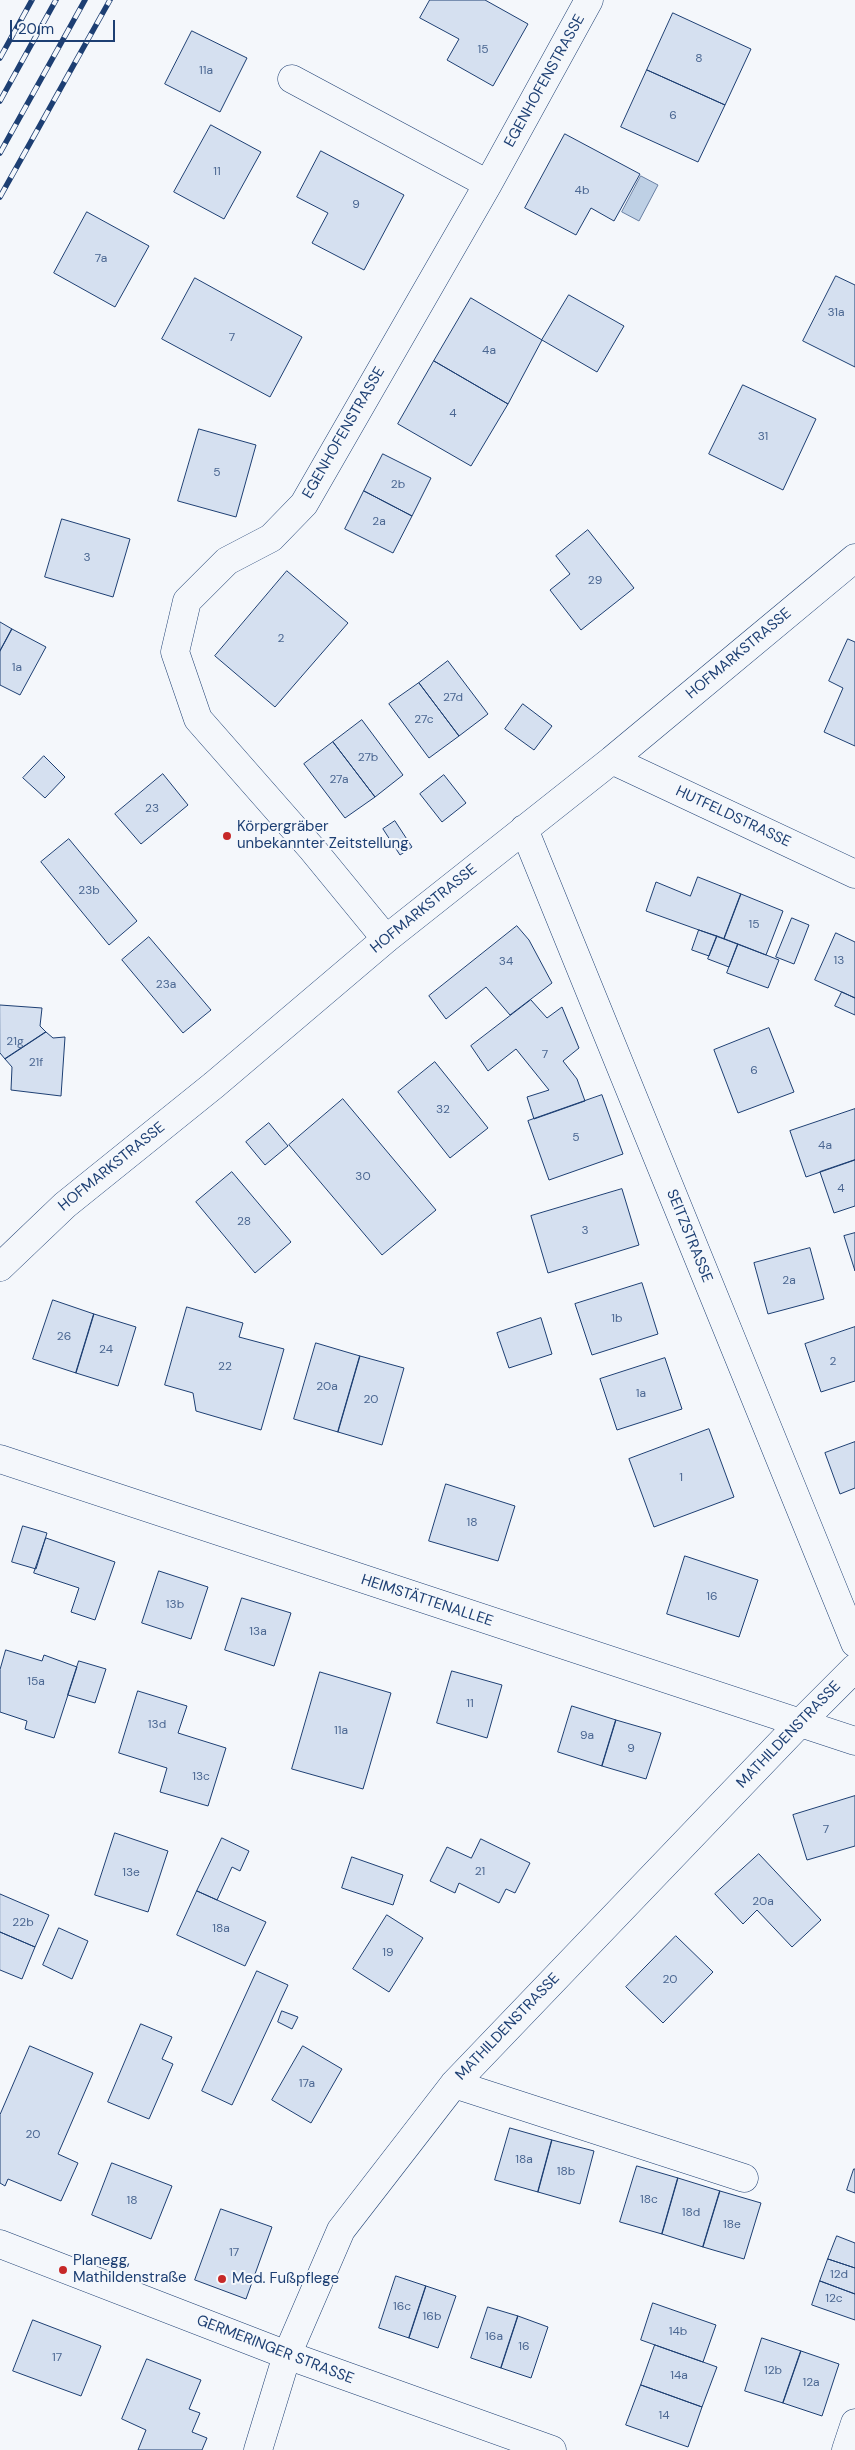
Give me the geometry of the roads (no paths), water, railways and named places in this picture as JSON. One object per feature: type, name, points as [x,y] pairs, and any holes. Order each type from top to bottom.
[{"type":"street","name":"EGENHOFENSTRASSE","points":[[386,939],[313,850],[198,718],[175,652],[187,601],[227,560],[271,538],[304,504],[488,184],[589,0]]},
{"type":"street","points":[[292,79],[488,184]]},
{"type":"street","name":"HOFMARKSTRASSE","points":[[0,1267],[64,1205],[214,1085],[386,939],[612,760],[855,558]]},
{"type":"street","name":"HUTFELDSTRASSE","points":[[612,760],[855,874]]},
{"type":"street","name":"SEITZSTRASSE","points":[[524,829],[855,1642]]},
{"type":"street","name":"HEIMSTÄTTENALLEE","points":[[0,1459],[855,1741]]},
{"type":"street","name":"MATHILDENSTRASSE","points":[[258,2450],[287,2355],[342,2230],[454,2084],[855,1668]]},
{"type":"street","points":[[454,2084],[744,2178]]},
{"type":"street","name":"GERMERINGER STRASSE","points":[[0,2244],[287,2355],[552,2450]]},
{"type":"street","points":[[846,2450],[855,2423]]},
{"type":"water","points":[[641,176],[658,185],[639,221],[622,212]]},
{"type":"railway","points":[[0,58],[32,0]]},
{"type":"railway","points":[[0,101],[56,0]]},
{"type":"railway","points":[[0,153],[85,0]]},
{"type":"railway","points":[[0,197],[110,0]]},
{"type":"place","name":"Körpergräber unbekannter Zeitstellung","points":[[227,836]]},
{"type":"place","name":"Planegg, Mathildenstraße","points":[[63,2270]]},
{"type":"place","name":"Med. Fußpflege","points":[[222,2279]]}]
